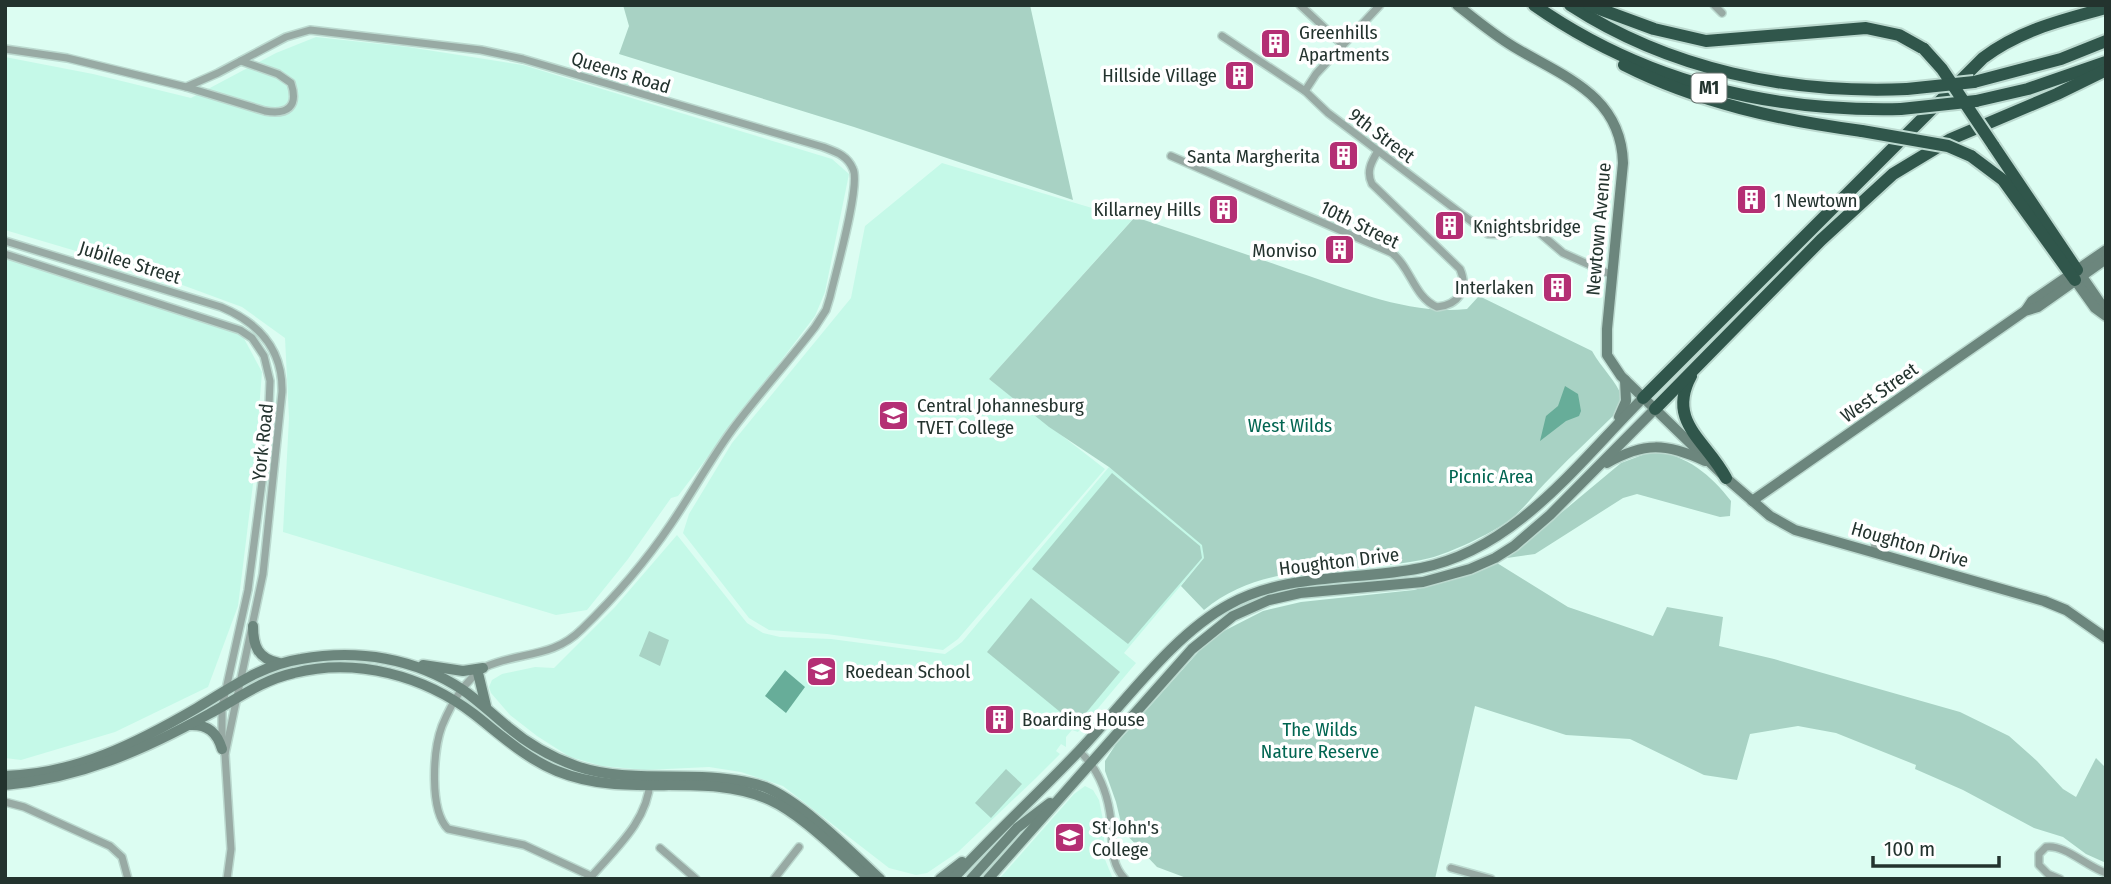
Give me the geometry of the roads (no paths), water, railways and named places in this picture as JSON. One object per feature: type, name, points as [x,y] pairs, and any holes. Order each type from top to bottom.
[{"type":"highway","name":"M1","points":[[1534,5],[1591,41],[1681,79],[1755,99],[1825,108],[1901,109],[1976,101],[2028,89],[2106,62]]},
{"type":"highway","name":"M1","points":[[1570,5],[1630,38],[1679,58],[1728,73],[1824,89],[1907,89],[1974,82],[2032,68],[2106,41]]},
{"type":"highway","points":[[1589,5],[1654,29],[1706,41],[1866,28],[1899,35],[1924,49],[1942,69],[2076,274]]},
{"type":"highway","points":[[1643,398],[1983,58],[2032,30],[2106,8]]},
{"type":"highway","points":[[1591,41],[1625,66],[1689,92],[1759,114],[1948,146],[1980,160],[2003,180],[2076,274]]},
{"type":"highway","points":[[1655,409],[1829,232],[1893,174],[1951,139],[2106,70]]},
{"type":"highway","points":[[1699,364],[1685,391],[1683,412],[1688,425],[1719,464],[1726,478]]},
{"type":"main road","name":"Newtown Avenue","points":[[1457,5],[1511,45],[1587,90],[1605,108],[1615,126],[1621,143],[1623,163],[1606,350],[1609,360],[1643,398]]},
{"type":"main road","name":"West Street","points":[[1752,501],[2025,311],[2038,307],[2106,250]]},
{"type":"main road","name":"West Street","points":[[2076,274],[2106,259]]},
{"type":"main road","points":[[2076,274],[2101,304],[2104,315]]},
{"type":"main road","points":[[1609,432],[1625,407],[1625,380]]},
{"type":"main road","name":"Houghton Drive","points":[[953,879],[1079,751],[1175,647],[1213,613],[1250,594],[1281,584],[1417,569],[1467,554],[1491,542],[1560,484],[1643,398],[1752,501],[1790,528],[2051,603],[2106,638]]},
{"type":"main road","name":"Houghton Drive","points":[[988,879],[1192,649],[1233,616],[1278,597],[1423,582],[1482,565],[1505,552],[1532,531],[1655,409]]},
{"type":"main road","points":[[1597,468],[1631,451],[1656,446],[1679,450],[1712,465]]},
{"type":"main road","points":[[253,626],[254,645],[257,650],[265,659],[279,664]]},
{"type":"main road","points":[[5,776],[53,770],[99,758],[144,738],[240,680],[279,664],[302,659],[339,655],[379,657],[463,671],[480,670],[487,710]]},
{"type":"main road","points":[[409,663],[463,689],[527,742],[567,762],[603,773],[650,782]]},
{"type":"main road","points":[[5,785],[83,772],[133,753],[237,697],[294,673],[330,667],[389,673],[421,684],[455,701],[521,751],[557,771],[598,783],[720,778],[765,787],[813,819],[875,877],[886,879]]},
{"type":"main road","points":[[189,725],[199,724],[210,729],[224,751]]},
{"type":"main road","points":[[971,879],[1017,828],[1067,791]]},
{"type":"main road","points":[[940,879],[987,843]]},
{"type":"street","points":[[1300,5],[1343,45]]},
{"type":"street","points":[[1305,91],[1316,74],[1380,5]]},
{"type":"street","points":[[1714,5],[1722,13]]},
{"type":"street","name":"Queens Road","points":[[186,87],[286,37],[310,30],[501,53],[823,147],[847,159],[853,168],[856,179],[826,310],[731,432],[652,550],[573,638],[553,650],[480,670]]},
{"type":"street","name":"9th Street","points":[[1222,36],[1305,91],[1328,113],[1488,234],[1503,235],[1530,228],[1539,232],[1563,253],[1612,275]]},
{"type":"street","points":[[5,49],[67,58],[186,87],[265,111],[277,113],[286,110],[292,103],[291,83],[278,74],[241,61]]},
{"type":"street","name":"10th Street","points":[[1171,156],[1392,253],[1401,261],[1420,293],[1432,305],[1444,307],[1453,303],[1463,290],[1460,269],[1372,184],[1369,178],[1370,167],[1378,151]]},
{"type":"street","name":"Jubilee Street","points":[[5,241],[221,307],[243,318]]},
{"type":"street","name":"Jubilee Street","points":[[5,254],[240,330]]},
{"type":"street","name":"York Road","points":[[224,751],[261,583],[271,511],[283,377],[271,344],[243,318]]},
{"type":"street","name":"York Road","points":[[227,879],[231,849],[222,707],[249,581],[265,459],[270,381],[259,347],[240,330]]},
{"type":"street","points":[[1873,552],[1878,534]]},
{"type":"street","points":[[249,581],[261,583]]},
{"type":"street","points":[[480,670],[463,689],[441,728],[435,758],[436,800],[441,821],[448,829],[524,845],[590,878],[639,819],[646,805],[650,782]]},
{"type":"street","points":[[1079,751],[1091,762],[1100,779],[1108,805],[1115,862],[1125,879]]},
{"type":"street","points":[[5,802],[24,807],[110,846],[122,858],[128,879]]},
{"type":"street","points":[[2060,879],[2048,874],[2039,865],[2038,858],[2043,849],[2050,846],[2061,848],[2083,863],[2106,873]]},
{"type":"street","points":[[774,879],[799,847]]},
{"type":"street","points":[[660,848],[696,879]]},
{"type":"street","points":[[1451,868],[1491,879]]},
{"type":"place","name":"Greenhills Apartments","points":[[1276,43]]},
{"type":"place","name":"Hillside Village","points":[[1240,75]]},
{"type":"place","name":"Santa Margherita","points":[[1343,156]]},
{"type":"place","name":"1 Newtown","points":[[1751,200]]},
{"type":"place","name":"Killarney Hills","points":[[1224,209]]},
{"type":"place","name":"Knightsbridge","points":[[1450,226]]},
{"type":"place","name":"Monviso","points":[[1340,250]]},
{"type":"place","name":"Interlaken","points":[[1557,287]]},
{"type":"place","name":"Central Johannesburg TVET College","points":[[894,416]]},
{"type":"place","name":"Roedean School","points":[[822,671]]},
{"type":"place","name":"Boarding House","points":[[999,719]]},
{"type":"place","name":"St John's College","points":[[1069,838]]},
{"type":"park label","name":"West Wilds","points":[[1290,425]]},
{"type":"park label","name":"Picnic Area","points":[[1491,476]]},
{"type":"park label","name":"The Wilds Nature Reserve","points":[[1320,740]]}]
